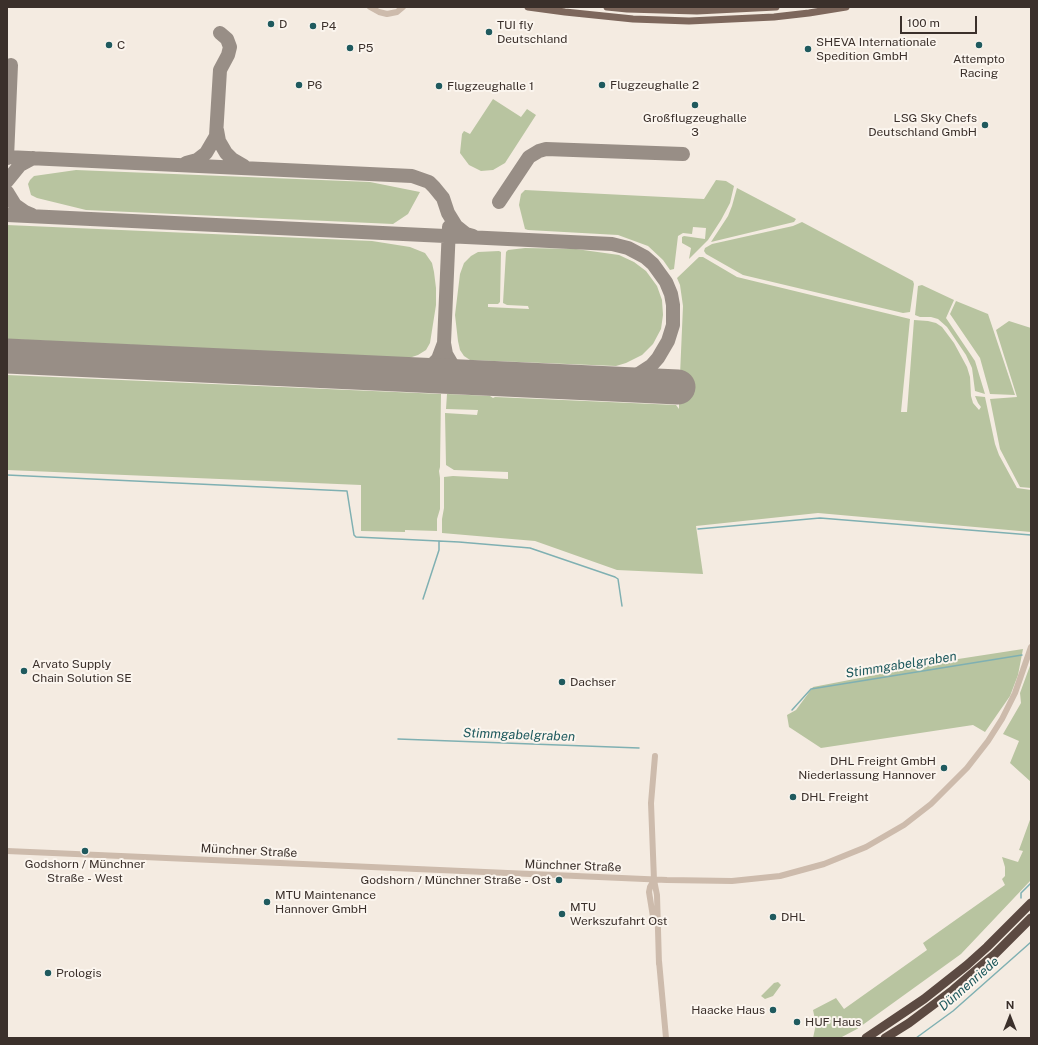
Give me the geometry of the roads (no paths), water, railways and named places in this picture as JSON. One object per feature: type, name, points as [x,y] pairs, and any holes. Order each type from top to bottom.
[{"type":"highway","points":[[866,1038],[918,1003],[956,974],[987,947],[1031,903]]},
{"type":"highway","points":[[885,1038],[909,1023],[953,990],[995,954],[1031,918]]},
{"type":"main road","points":[[528,7],[633,19],[697,21],[774,17],[846,7]]},
{"type":"main road","points":[[607,7],[697,11],[776,7]]},
{"type":"street","points":[[370,7],[378,12],[387,14],[397,12],[403,7]]},
{"type":"street","name":"Münchner Straße","points":[[7,851],[654,880],[732,881],[786,875],[840,859],[866,847],[895,830],[936,800],[968,768],[1002,719],[1022,675],[1031,647]]},
{"type":"street","points":[[655,756],[651,803],[654,880],[657,895],[659,964],[666,1038]]},
{"type":"waterway","points":[[7,475],[347,491],[354,535],[356,537],[459,542],[530,548],[615,577],[618,579],[622,606]]},
{"type":"waterway","points":[[698,529],[820,518],[1031,535]]},
{"type":"waterway","points":[[423,599],[439,550],[439,541]]},
{"type":"waterway","name":"Stimmgabelgraben","points":[[792,710],[811,689],[1022,655]]},
{"type":"waterway","name":"Stimmgabelgraben","points":[[398,739],[639,748]]},
{"type":"waterway","name":"Dünnenriede","points":[[1021,898],[1021,893],[1031,883]]},
{"type":"waterway","name":"Dünnenriede","points":[[916,1038],[953,1011],[1031,942]]},
{"type":"place","name":"D","points":[[271,24]]},
{"type":"place","name":"P4","points":[[313,26]]},
{"type":"place","name":"TUI fly Deutschland","points":[[489,32]]},
{"type":"place","name":"C","points":[[109,45]]},
{"type":"place","name":"Attempto Racing","points":[[979,45]]},
{"type":"place","name":"P5","points":[[350,48]]},
{"type":"place","name":"SHEVA Internationale Spedition GmbH","points":[[808,49]]},
{"type":"place","name":"P6","points":[[299,85]]},
{"type":"place","name":"Flugzeughalle 2","points":[[602,85]]},
{"type":"place","name":"Flugzeughalle 1","points":[[439,86]]},
{"type":"place","name":"Großflugzeughalle 3","points":[[695,105]]},
{"type":"place","name":"LSG Sky Chefs Deutschland GmbH","points":[[985,125]]},
{"type":"place","name":"Arvato Supply Chain Solution SE","points":[[24,671]]},
{"type":"place","name":"Dachser","points":[[562,682]]},
{"type":"place","name":"DHL Freight GmbH Niederlassung Hannover","points":[[944,768]]},
{"type":"place","name":"DHL Freight","points":[[793,797]]},
{"type":"place","name":"Godshorn / Münchner Straße - West","points":[[85,851]]},
{"type":"place","name":"Godshorn / Münchner Straße - Ost","points":[[559,880]]},
{"type":"place","name":"MTU Maintenance Hannover GmbH","points":[[267,902]]},
{"type":"place","name":"MTU Werkszufahrt Ost","points":[[562,914]]},
{"type":"place","name":"DHL","points":[[773,917]]},
{"type":"place","name":"Prologis","points":[[48,973]]},
{"type":"place","name":"Haacke Haus","points":[[773,1010]]},
{"type":"place","name":"HUF Haus","points":[[797,1022]]}]
